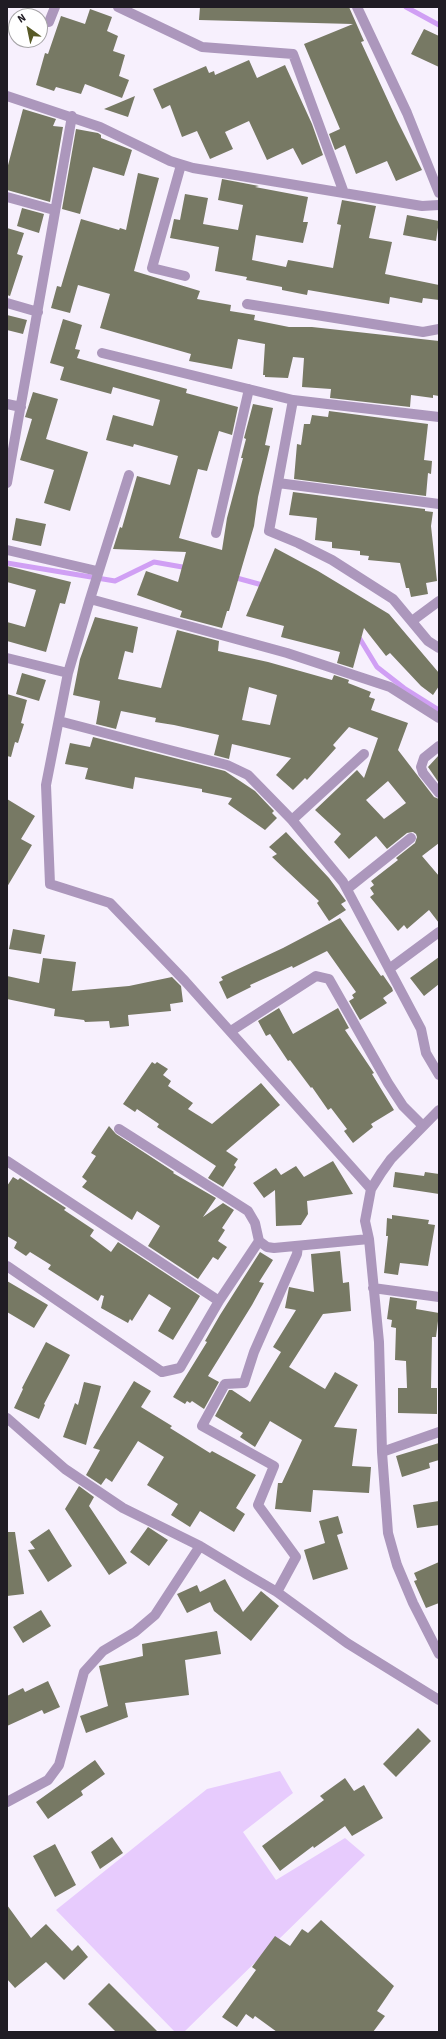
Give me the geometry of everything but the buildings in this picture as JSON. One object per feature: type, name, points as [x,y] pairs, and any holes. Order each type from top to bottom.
[{"type":"street","points":[[49,22],[55,7]]},
{"type":"street","points":[[118,7],[202,47],[293,54],[344,193]]},
{"type":"street","points":[[357,7],[407,113],[439,194]]},
{"type":"street","points":[[7,96],[100,126],[181,165],[316,190],[344,193],[422,206],[439,204]]},
{"type":"street","points":[[7,483],[38,312],[54,210],[72,116]]},
{"type":"street","points":[[181,165],[152,268],[185,276]]},
{"type":"street","points":[[7,197],[54,210]]},
{"type":"street","points":[[7,303],[38,312]]},
{"type":"street","points":[[247,304],[423,332],[439,329]]},
{"type":"street","points":[[102,353],[293,400],[439,417],[439,422]]},
{"type":"street","points":[[216,533],[248,389]]},
{"type":"street","points":[[293,400],[269,532],[298,543],[332,560],[393,599],[428,641],[439,648]]},
{"type":"street","points":[[7,404],[21,407]]},
{"type":"street","points":[[129,475],[97,571],[68,673],[46,785],[50,884],[110,903],[231,1031],[371,1189]]},
{"type":"street","points":[[278,483],[439,504]]},
{"type":"street","points":[[7,550],[97,571]]},
{"type":"street","points":[[90,599],[287,653],[390,687],[439,718]]},
{"type":"street","points":[[412,621],[439,601]]},
{"type":"street","points":[[7,658],[68,673]]},
{"type":"street","points":[[59,721],[238,769],[248,775],[292,820],[329,863],[347,889],[421,1029],[426,1053],[439,1075]]},
{"type":"street","points":[[439,746],[424,758],[421,767],[423,773],[439,793]]},
{"type":"street","points":[[292,820],[364,754]]},
{"type":"street","points":[[347,889],[411,838]]},
{"type":"street","points":[[389,969],[439,932]]},
{"type":"street","points":[[231,1031],[316,976],[329,980],[388,1083],[408,1112],[423,1126]]},
{"type":"street","points":[[439,1110],[392,1159],[371,1189],[365,1221],[369,1239],[379,1342],[382,1452],[388,1533],[397,1565],[413,1603],[436,1637],[439,1654]]},
{"type":"street","points":[[7,1266],[162,1372],[180,1368],[219,1301],[259,1242],[255,1223],[248,1211],[119,1129]]},
{"type":"street","points":[[7,1161],[219,1301]]},
{"type":"street","points":[[259,1242],[274,1248],[369,1239]]},
{"type":"street","points":[[277,1592],[296,1558],[258,1505],[274,1466],[202,1426],[225,1384],[244,1383],[254,1352],[297,1254],[298,1246]]},
{"type":"street","points":[[373,1288],[439,1297]]},
{"type":"street","points":[[7,1418],[66,1469],[117,1504],[200,1546],[277,1592],[347,1643],[439,1700]]},
{"type":"street","points":[[382,1452],[439,1432]]},
{"type":"street","points":[[7,1802],[48,1780],[59,1765],[84,1672],[103,1651],[135,1632],[155,1614],[200,1546]]},
{"type":"shaded area","points":[[280,1771],[293,1793],[243,1832],[276,1880],[345,1838],[365,1855],[184,2032],[175,2032],[56,1910],[207,1789]]},
{"type":"waterway","points":[[406,7],[439,25]]},
{"type":"waterway","points":[[7,563],[115,581],[154,562],[188,568]]},
{"type":"waterway","points":[[233,577],[266,586]]},
{"type":"waterway","points":[[356,636],[360,639],[377,667],[404,688],[439,710]]}]
